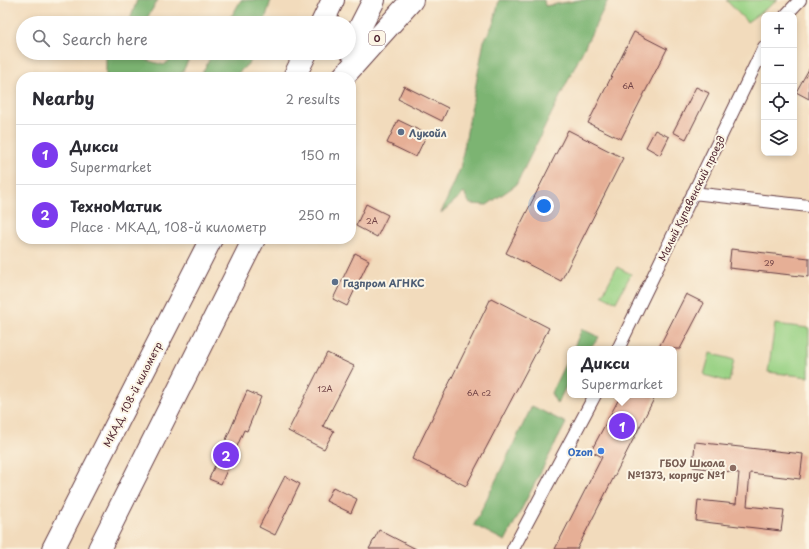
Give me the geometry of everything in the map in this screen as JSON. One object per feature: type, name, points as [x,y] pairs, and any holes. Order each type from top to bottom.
[{"type":"highway","points":[[356,35],[374,0]]},
{"type":"highway","name":"0","points":[[347,72],[412,0]]},
{"type":"highway","points":[[296,72],[302,60]]},
{"type":"highway","points":[[338,72],[344,60]]},
{"type":"highway","name":"МКАД, 108-й километр","points":[[54,549],[208,244]]},
{"type":"highway","points":[[99,549],[252,244]]},
{"type":"street","points":[[789,12],[800,0]]},
{"type":"street","name":"Малый Купавенский проезд","points":[[619,346],[764,48]]},
{"type":"street","points":[[693,193],[809,206]]},
{"type":"street","points":[[513,549],[593,398]]},
{"type":"green space","points":[[137,0],[158,0],[148,16],[131,16]]},
{"type":"green space","points":[[241,0],[271,0],[266,16],[231,16]]},
{"type":"green space","points":[[499,0],[544,0],[545,6],[579,0],[608,0],[516,185],[487,205],[470,204],[464,193],[441,213],[460,169],[484,41],[494,22]]},
{"type":"green space","points":[[726,0],[778,0],[761,12],[747,22]]},
{"type":"green space","points":[[106,60],[146,60],[164,65],[170,60],[188,61],[182,72],[106,72]]},
{"type":"green space","points":[[209,60],[252,60],[239,72],[203,72]]},
{"type":"green space","points":[[617,267],[631,274],[616,302],[602,295]]},
{"type":"green space","points":[[775,324],[809,328],[809,377],[768,372]]},
{"type":"green space","points":[[582,329],[599,337],[591,346],[574,346]]},
{"type":"green space","points":[[710,353],[734,360],[729,382],[704,375]]},
{"type":"green space","points":[[567,360],[567,385],[557,404],[551,393]]},
{"type":"green space","points":[[532,406],[566,423],[505,541],[474,525]]},
{"type":"building","points":[[634,32],[667,49],[621,139],[588,123]]},
{"type":"building","points":[[809,69],[809,99],[797,93]]},
{"type":"building","points":[[404,86],[448,108],[442,121],[398,99]]},
{"type":"building","points":[[696,87],[709,93],[686,139],[673,132]]},
{"type":"building","points":[[398,120],[427,134],[416,157],[387,143]]},
{"type":"building","points":[[568,130],[623,158],[561,281],[506,253]]},
{"type":"building","points":[[655,130],[669,137],[660,155],[646,147]]},
{"type":"building","points":[[366,204],[388,215],[377,237],[356,226]]},
{"type":"building","points":[[731,249],[809,258],[809,277],[729,268]]},
{"type":"building","points":[[355,253],[369,260],[347,306],[333,299]]},
{"type":"building","points":[[686,294],[704,303],[680,349],[677,349],[677,346],[660,346]]},
{"type":"building","points":[[491,298],[549,328],[466,486],[412,459]]},
{"type":"building","points":[[327,353],[354,366],[323,426],[334,431],[324,449],[288,431]]},
{"type":"building","points":[[247,391],[261,397],[247,431],[244,430],[221,484],[209,479]]},
{"type":"building","points":[[619,398],[654,398],[577,549],[555,549],[602,457],[591,451]]},
{"type":"building","points":[[695,442],[803,454],[800,479],[750,473],[747,506],[784,510],[781,531],[696,521],[698,500],[736,504],[739,473],[693,467]]},
{"type":"building","points":[[285,476],[300,484],[275,535],[259,527]]},
{"type":"building","points":[[333,487],[357,499],[351,513],[326,501]]},
{"type":"building","points":[[379,530],[416,549],[369,549]]},
{"type":"place","name":"Лукойл","points":[[401,132]]},
{"type":"place","name":"Газпром АГНКС","points":[[335,282]]},
{"type":"place","name":"Дикси","points":[[622,426]]},
{"type":"place","name":"Ozon","points":[[601,451]]},
{"type":"place","name":"ТехноМатик","points":[[226,455]]},
{"type":"place","name":"ГБОУ Школа №1373, корпус №1","points":[[733,468]]}]
